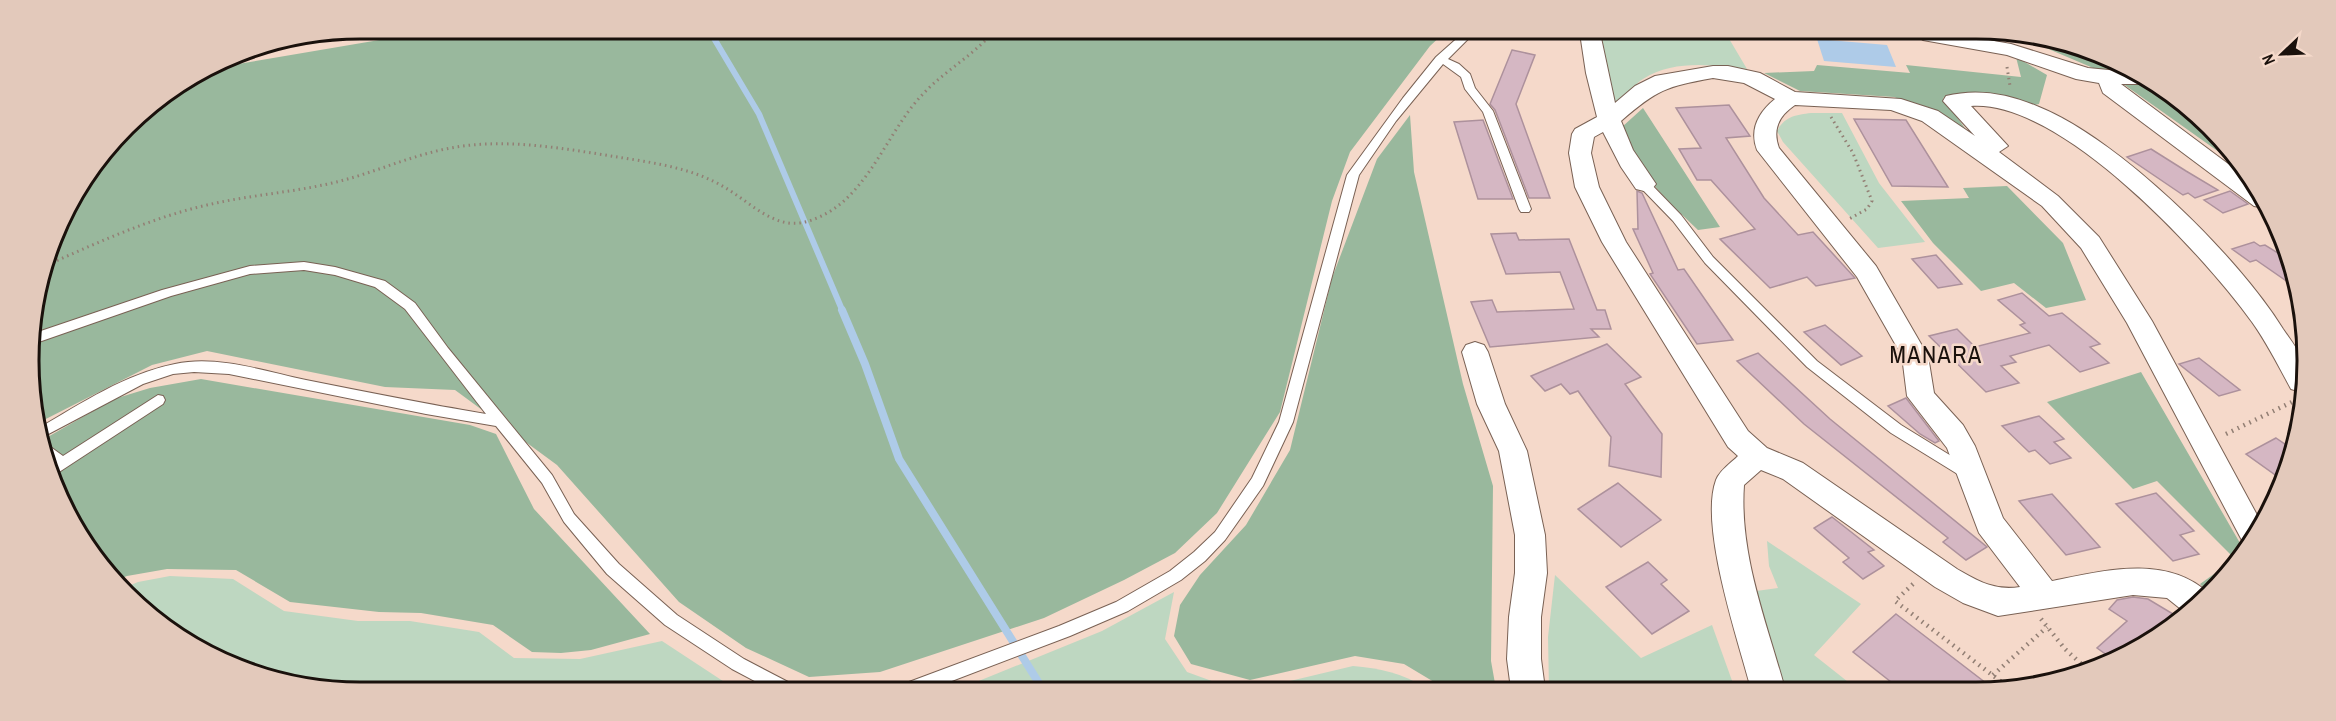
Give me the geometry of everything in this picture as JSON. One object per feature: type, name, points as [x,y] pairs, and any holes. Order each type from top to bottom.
[{"type":"street","points":[[1591,39],[1593,66],[1608,120],[1632,169],[1644,184]]},
{"type":"street","points":[[1952,39],[2004,48],[2084,74],[2108,78],[2129,78]]},
{"type":"street","points":[[2050,201],[1967,140],[1916,110],[1893,104],[1791,98],[1752,78],[1728,72],[1713,72],[1663,81],[1643,91],[1608,120],[1583,134],[1580,153],[1587,187],[1614,242],[1738,439],[1757,456],[1793,471],[1930,567],[1974,594],[1998,602],[2131,582],[2170,585],[2192,598]]},
{"type":"street","points":[[2108,78],[2111,88],[2248,191]]},
{"type":"street","points":[[1791,98],[1781,104],[1766,121],[1764,142],[1867,272],[1886,307],[1901,327],[1915,356],[1921,396],[1953,432],[1961,446],[1989,524],[2035,598]]},
{"type":"street","points":[[2249,529],[2139,321],[2090,243],[1954,101],[1972,98],[2014,105],[2072,134],[2133,178],[2225,271],[2261,316],[2296,374]]},
{"type":"street","points":[[1475,352],[1491,404],[1513,451],[1530,535],[1531,573],[1525,617],[1524,659],[1527,682]]},
{"type":"street","points":[[1757,456],[1730,481],[1727,516],[1732,553],[1766,682]]},
{"type":"lane","points":[[928,682],[1073,628],[1136,599],[1183,569],[1218,538],[1243,507],[1271,459],[1286,422],[1353,175],[1372,144],[1440,58],[1462,39]]},
{"type":"lane","points":[[1440,58],[1455,66],[1466,76],[1475,97],[1488,111],[1525,209]]},
{"type":"lane","points":[[1644,184],[1677,218],[1708,260],[1812,364],[1896,429],[1972,475]]},
{"type":"lane","points":[[40,337],[219,277],[277,267],[304,266],[335,271],[380,284],[410,306],[547,479],[569,518],[613,569],[671,620],[738,664],[772,682]]},
{"type":"lane","points":[[47,430],[135,382],[173,369],[203,366],[229,369],[426,409],[499,421]]},
{"type":"lane","points":[[57,466],[158,400]]},
{"type":"path","points":[[55,262],[134,227],[192,208],[359,177],[441,150],[466,145],[507,144],[603,155],[691,173],[724,186],[766,216],[788,223],[802,223],[823,216],[840,204],[864,178],[897,125],[923,94],[976,51],[987,39]]},
{"type":"path","points":[[2004,48],[2014,105]]},
{"type":"path","points":[[1820,99],[1853,153],[1872,201],[1867,209],[1832,228]]},
{"type":"path","points":[[2203,445],[2294,401]]},
{"type":"path","points":[[1930,567],[1895,601],[2000,681]]},
{"type":"path","points":[[2035,598],[2047,627],[2065,649],[2082,664]]},
{"type":"path","points":[[1993,675],[2047,627]]},
{"type":"green space","points":[[385,39],[1438,39],[1350,152],[1332,201],[1280,412],[1217,513],[1175,553],[1044,618],[880,672],[809,677],[746,648],[679,602],[557,465],[455,390],[385,387],[207,351],[152,365],[45,420],[39,360],[42,319],[50,277],[72,218],[105,165],[133,133],[182,93],[233,65]]},
{"type":"green space","points":[[1599,39],[1729,39],[1747,69],[1694,65],[1668,68],[1643,79],[1622,101],[1612,105]]},
{"type":"green space","points":[[2040,46],[2099,63],[2136,82],[2171,105],[2203,133],[2221,153],[2112,76]]},
{"type":"green space","points":[[2016,57],[2047,75],[2039,104],[2015,105],[1967,94],[1955,94],[1943,98],[1975,142],[1919,106],[1894,97],[1800,91],[1764,73],[1814,71],[1817,65],[1910,73],[1906,65],[2021,77]]},
{"type":"green space","points":[[1643,108],[1720,227],[1698,230],[1644,172],[1628,144],[1622,127]]},
{"type":"green space","points":[[1811,113],[1842,113],[1879,183],[1925,242],[1878,248],[1783,142],[1777,131],[1780,126],[1787,119]]},
{"type":"green space","points":[[1410,115],[1414,172],[1463,384],[1493,486],[1491,661],[1495,682],[1434,682],[1404,664],[1355,656],[1250,680],[1191,664],[1174,636],[1180,605],[1200,575],[1246,525],[1290,450],[1332,278],[1377,159]]},
{"type":"green space","points":[[2007,186],[2063,243],[2086,300],[2046,308],[2014,283],[1981,291],[1933,243],[1901,201],[1969,198],[1963,188]]},
{"type":"green space","points":[[2141,372],[2240,543],[2231,555],[2157,481],[2133,489],[2047,402]]},
{"type":"green space","points":[[201,379],[470,425],[496,434],[534,509],[650,634],[591,650],[561,653],[532,652],[493,625],[421,613],[379,612],[290,602],[236,570],[167,569],[124,577],[93,539],[72,503],[63,484],[48,437],[114,399],[150,388]]},
{"type":"green space","points":[[1767,541],[1861,604],[1814,655],[1848,682],[1777,682],[1749,592],[1778,588],[1769,566]]},
{"type":"green space","points":[[2217,572],[2203,588],[2200,584]]},
{"type":"green space","points":[[1555,575],[1641,658],[1712,625],[1732,682],[1549,682],[1548,637]]},
{"type":"green space","points":[[170,576],[233,579],[284,611],[358,621],[410,621],[479,632],[514,658],[580,659],[662,641],[724,682],[360,682],[298,676],[237,658],[200,639],[165,616],[130,585]]},
{"type":"green space","points":[[1174,592],[1165,639],[1187,672],[1214,682],[976,682],[1102,631]]},
{"type":"green space","points":[[1353,666],[1390,672],[1414,682],[1286,682]]},
{"type":"water","points":[[1817,39],[1887,45],[1896,67],[1824,61]]},
{"type":"building","points":[[1512,50],[1535,55],[1516,104],[1550,198],[1529,198],[1495,110],[1490,104]]},
{"type":"building","points":[[1729,105],[1750,136],[1726,138],[1764,198],[1798,235],[1813,232],[1855,278],[1816,286],[1807,277],[1770,288],[1720,239],[1755,229],[1711,180],[1697,180],[1679,149],[1701,148],[1676,108]]},
{"type":"building","points":[[1854,119],[1906,120],[1948,187],[1892,186]]},
{"type":"building","points":[[1483,120],[1513,199],[1478,199],[1454,122]]},
{"type":"building","points":[[2151,149],[2218,190],[2195,198],[2188,193],[2183,195],[2127,157]]},
{"type":"building","points":[[1637,191],[1642,193],[1678,270],[1684,269],[1733,340],[1697,344],[1650,274],[1653,273],[1633,229],[1638,229]]},
{"type":"building","points":[[2230,191],[2248,204],[2223,213],[2204,200]]},
{"type":"building","points":[[1516,233],[1519,240],[1569,239],[1597,310],[1605,310],[1611,329],[1591,329],[1599,337],[1490,347],[1471,302],[1492,300],[1497,312],[1574,309],[1560,272],[1506,274],[1491,234]]},
{"type":"building","points":[[2254,242],[2260,246],[2265,245],[2279,254],[2287,281],[2256,260],[2250,262],[2232,249]]},
{"type":"building","points":[[1936,255],[1962,284],[1938,288],[1912,259]]},
{"type":"building","points":[[2022,293],[2049,316],[2062,313],[2100,344],[2090,347],[2109,363],[2080,372],[2049,345],[2010,356],[2016,362],[2001,366],[2019,383],[1986,392],[1929,336],[1957,329],[1975,347],[2030,333],[2020,325],[2025,323],[1998,300]]},
{"type":"building","points":[[1825,325],[1862,356],[1841,365],[1804,332]]},
{"type":"building","points":[[1607,344],[1641,377],[1625,384],[1662,434],[1661,477],[1609,466],[1611,437],[1578,391],[1570,394],[1561,384],[1545,391],[1531,376]]},
{"type":"building","points":[[1758,353],[1830,419],[1987,547],[1966,560],[1943,542],[1948,538],[1804,424],[1737,361]]},
{"type":"building","points":[[2199,358],[2240,390],[2219,396],[2179,364]]},
{"type":"building","points":[[1906,398],[1939,441],[1935,443],[1920,434],[1888,406]]},
{"type":"building","points":[[2039,416],[2064,439],[2054,442],[2071,458],[2050,464],[2035,450],[2029,452],[2002,426]]},
{"type":"building","points":[[2276,438],[2286,445],[2276,475],[2246,454]]},
{"type":"building","points":[[1618,483],[1661,520],[1621,547],[1578,509]]},
{"type":"building","points":[[2156,493],[2194,531],[2180,535],[2199,554],[2173,561],[2116,504]]},
{"type":"building","points":[[2052,494],[2100,547],[2066,555],[2019,501]]},
{"type":"building","points":[[1832,517],[1874,550],[1868,552],[1884,566],[1863,579],[1843,562],[1849,558],[1814,528]]},
{"type":"building","points":[[1648,562],[1667,580],[1661,584],[1689,611],[1652,634],[1606,587]]},
{"type":"building","points":[[2133,597],[2148,599],[2173,614],[2136,639],[2106,655],[2097,648],[2127,621],[2109,609],[2117,600]]},
{"type":"building","points":[[1896,614],[1984,682],[1891,682],[1853,652]]},
{"type":"waterway","points":[[714,39],[759,114],[843,312]]},
{"type":"waterway","points":[[842,310],[865,364],[899,459],[1038,682]]},
{"type":"district","name":"MANARA","points":[[1936,355]]}]
